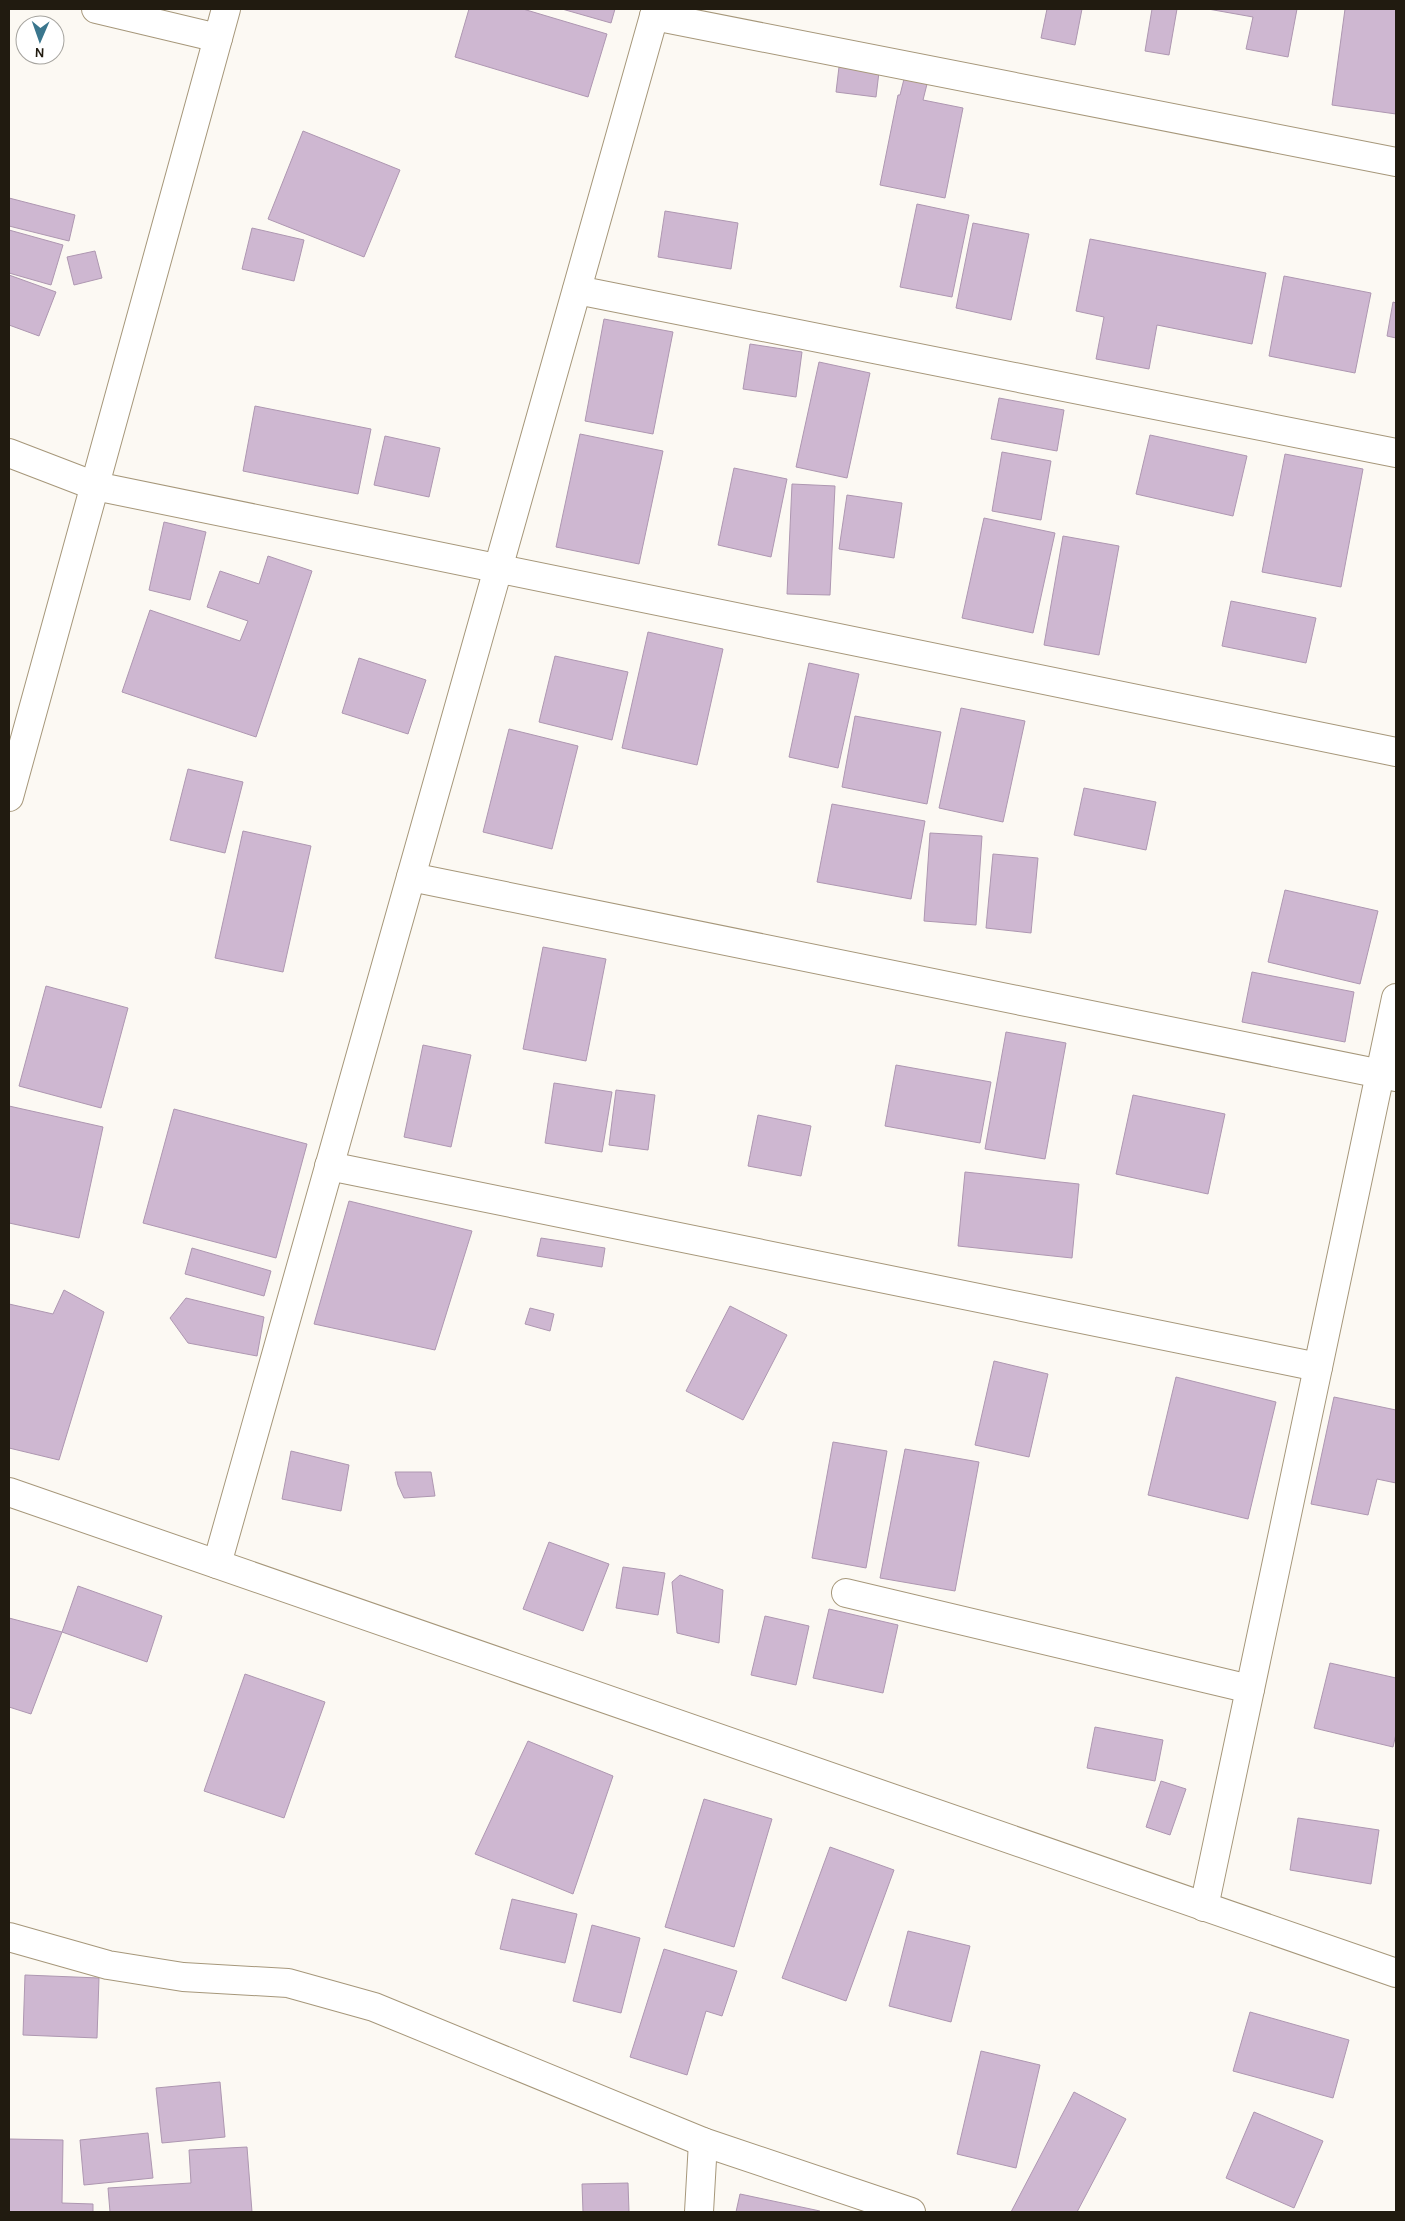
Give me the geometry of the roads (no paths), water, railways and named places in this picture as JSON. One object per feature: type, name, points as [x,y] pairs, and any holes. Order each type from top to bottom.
[{"type":"street","points":[[96,9],[218,38]]},
{"type":"street","points":[[9,797],[226,9]]},
{"type":"street","points":[[217,1564],[655,12],[1396,162]]},
{"type":"street","points":[[577,290],[1396,453]]},
{"type":"street","points":[[9,453],[95,486],[1396,752]]},
{"type":"street","points":[[410,877],[1388,1075]]},
{"type":"street","points":[[1204,1908],[1318,1367],[1388,1075],[1396,998]]},
{"type":"street","points":[[329,1166],[1318,1367]]},
{"type":"street","points":[[9,1492],[1396,1974]]},
{"type":"street","points":[[846,1593],[1250,1689]]},
{"type":"street","points":[[9,1937],[108,1965],[184,1977],[288,1983],[374,2007],[703,2142],[911,2212]]},
{"type":"street","points":[[699,2212],[703,2142]]}]
